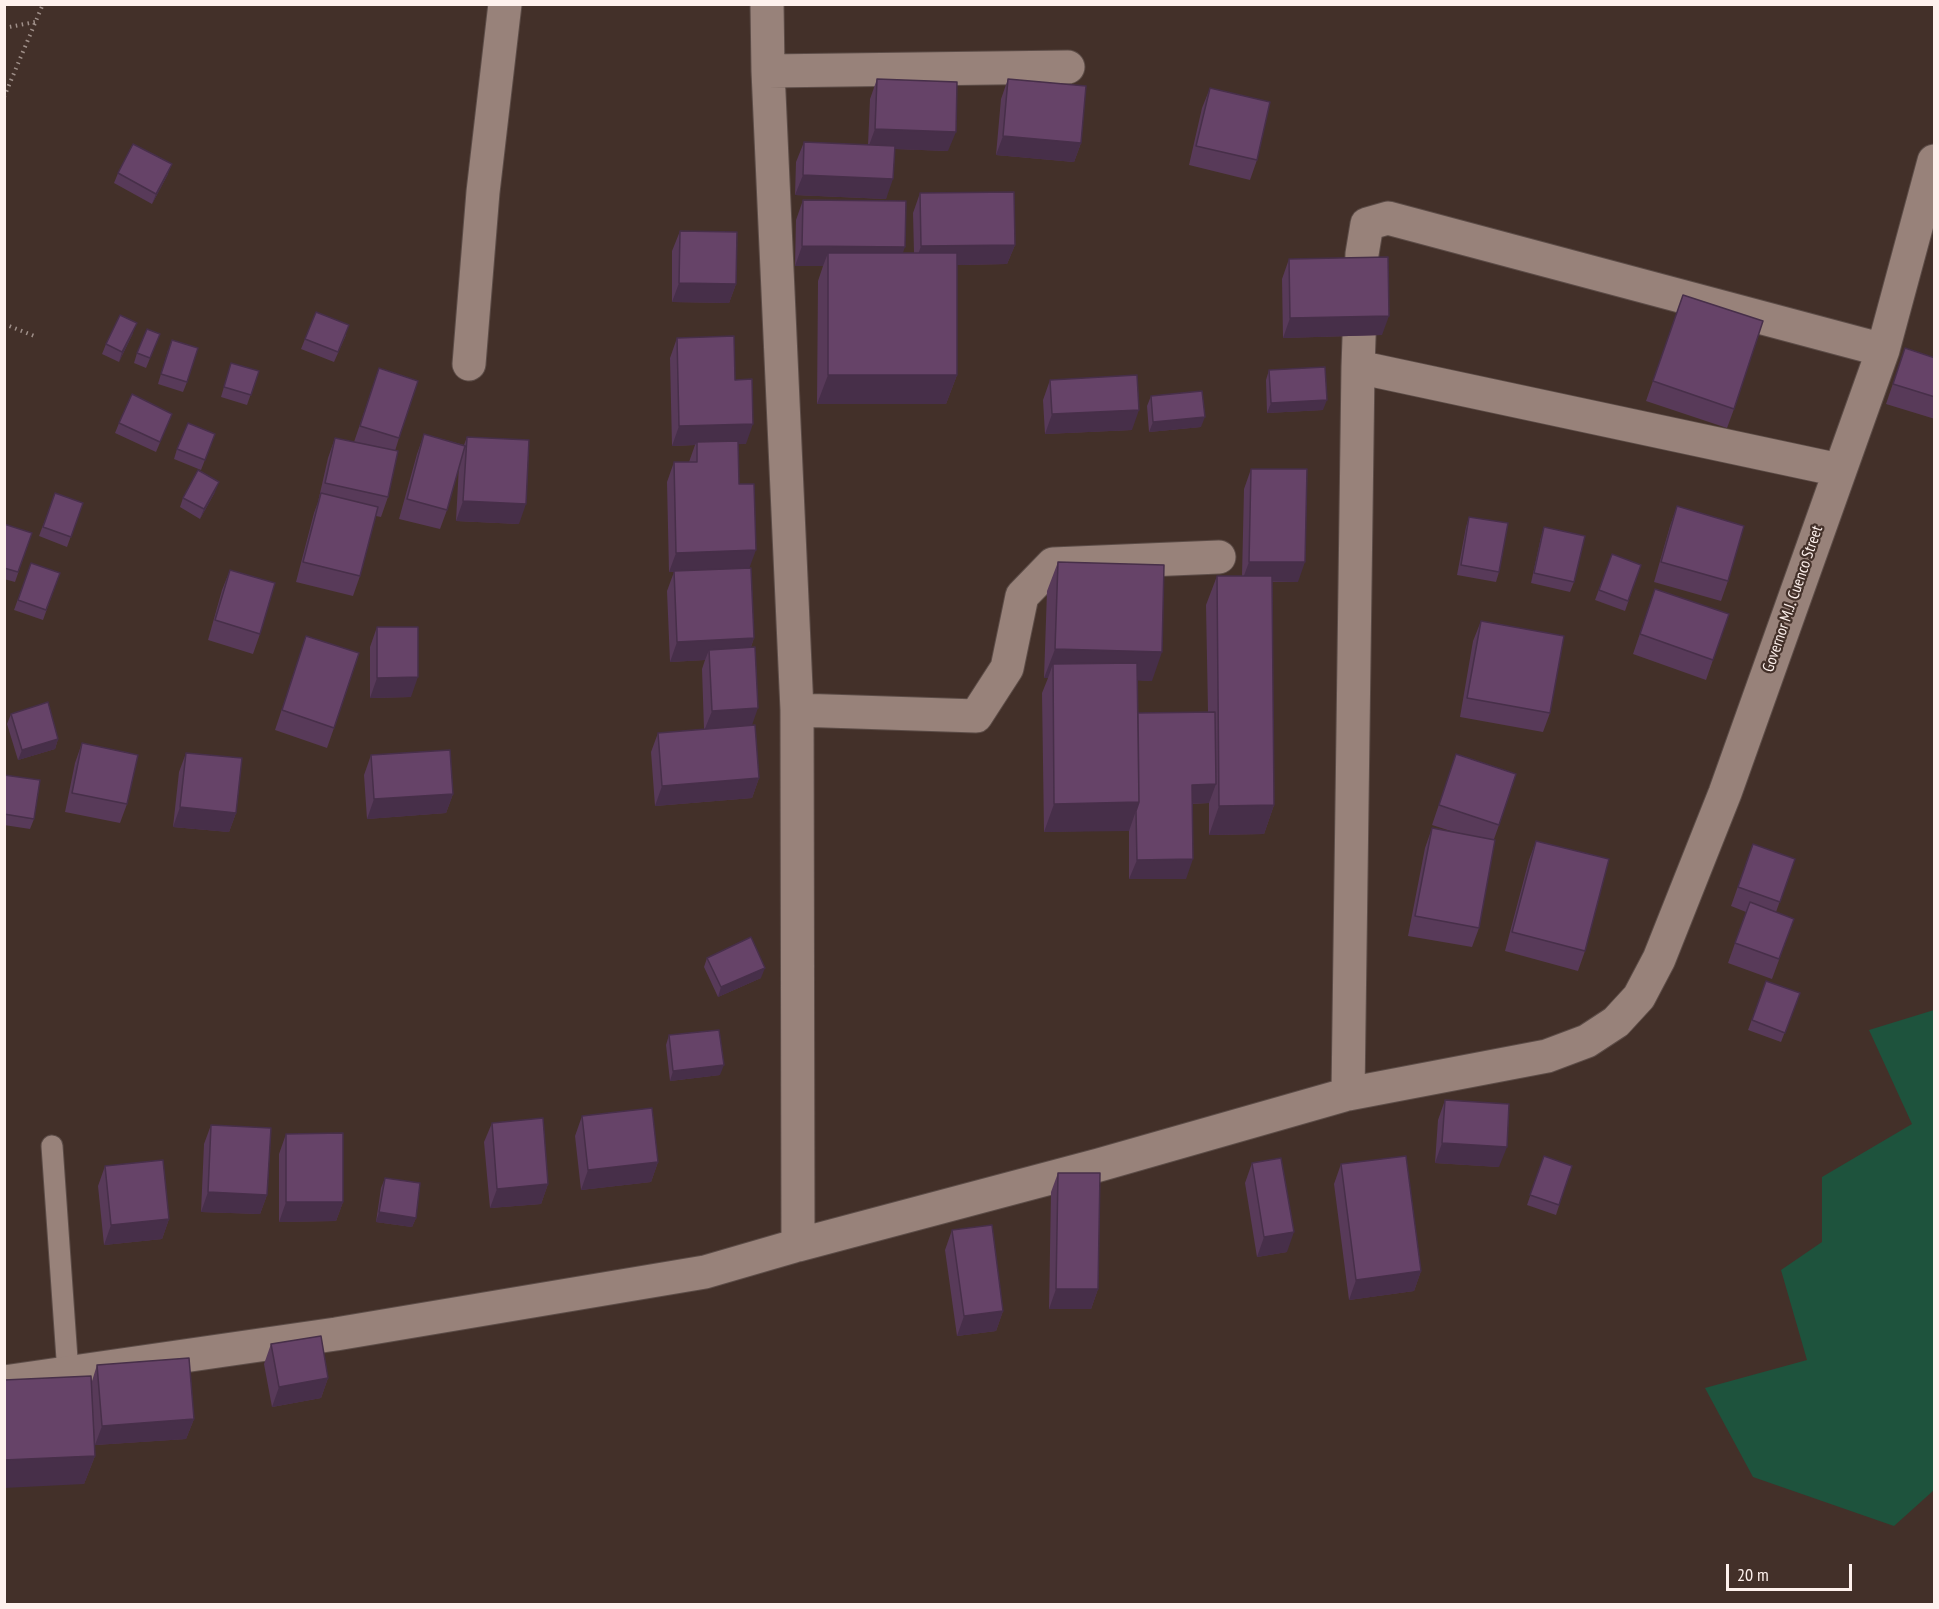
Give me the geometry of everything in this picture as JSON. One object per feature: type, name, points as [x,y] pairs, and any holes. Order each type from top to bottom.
[{"type":"street","points":[[468,364],[483,192],[505,4]]},
{"type":"street","points":[[767,4],[796,710],[798,1245]]},
{"type":"street","points":[[768,71],[1068,67]]},
{"type":"street","name":"Governor M.J. Cuenco Street","points":[[4,1382],[336,1334],[705,1272],[1099,1165],[1348,1094],[1547,1056],[1587,1041],[1616,1022],[1639,997],[1659,959],[1725,793],[1883,350],[1935,161]]},
{"type":"street","points":[[1348,1094],[1358,367],[1362,254],[1367,224],[1388,218],[1883,350]]},
{"type":"street","points":[[1358,367],[1839,470]]},
{"type":"street","points":[[796,710],[976,716],[1006,668],[1022,596],[1053,564],[1219,557]]},
{"type":"lane","points":[[52,1146],[68,1373]]},
{"type":"path","points":[[4,97],[44,4]]},
{"type":"path","points":[[4,28],[36,22]]},
{"type":"path","points":[[4,324],[37,337]]},
{"type":"green space","points":[[1934,1010],[1934,1490],[1894,1526],[1753,1477],[1705,1388],[1807,1360],[1781,1270],[1822,1242],[1822,1177],[1912,1124],[1869,1030]]},
{"type":"building","points":[[877,79],[957,82],[956,132],[875,129]]},
{"type":"building","points":[[1008,79],[1086,86],[1081,143],[1003,136]]},
{"type":"building","points":[[1210,88],[1270,102],[1257,160],[1196,146]]},
{"type":"building","points":[[804,142],[895,146],[893,179],[803,175]]},
{"type":"building","points":[[133,144],[172,164],[156,194],[118,173]]},
{"type":"building","points":[[1014,192],[1015,245],[921,246],[920,193]]},
{"type":"building","points":[[803,200],[906,201],[905,247],[802,246]]},
{"type":"building","points":[[680,231],[737,232],[736,284],[679,283]]},
{"type":"building","points":[[828,253],[957,253],[957,375],[828,375]]},
{"type":"building","points":[[1388,257],[1389,316],[1290,318],[1289,259]]},
{"type":"building","points":[[1683,295],[1763,321],[1734,409],[1653,381]]},
{"type":"building","points":[[316,312],[349,325],[338,352],[305,339]]},
{"type":"building","points":[[120,315],[137,323],[122,352],[106,344]]},
{"type":"building","points":[[147,329],[160,334],[150,358],[137,353]]},
{"type":"building","points":[[734,336],[735,380],[752,379],[753,424],[679,426],[677,338]]},
{"type":"building","points":[[172,340],[198,348],[187,382],[161,374]]},
{"type":"building","points":[[1905,348],[1935,358],[1935,397],[1893,384]]},
{"type":"building","points":[[231,363],[259,371],[251,395],[224,387]]},
{"type":"building","points":[[1325,367],[1327,400],[1271,403],[1269,370]]},
{"type":"building","points":[[379,368],[418,381],[399,438],[360,426]]},
{"type":"building","points":[[1137,375],[1139,410],[1052,414],[1050,380]]},
{"type":"building","points":[[1202,391],[1205,417],[1153,422],[1151,396]]},
{"type":"building","points":[[132,394],[172,414],[160,442],[119,423]]},
{"type":"building","points":[[188,423],[215,434],[205,460],[177,449]]},
{"type":"building","points":[[424,434],[465,446],[447,510],[407,499]]},
{"type":"building","points":[[467,437],[529,440],[526,504],[463,501]]},
{"type":"building","points":[[335,438],[398,451],[388,497],[325,483]]},
{"type":"building","points":[[738,441],[739,484],[754,484],[756,550],[676,553],[674,462],[697,462],[697,442]]},
{"type":"building","points":[[1251,469],[1307,469],[1305,562],[1249,562]]},
{"type":"building","points":[[198,470],[219,482],[204,509],[183,498]]},
{"type":"building","points":[[55,493],[83,503],[71,537],[43,527]]},
{"type":"building","points":[[321,493],[378,507],[360,576],[303,562]]},
{"type":"building","points":[[1677,506],[1744,526],[1728,581],[1661,562]]},
{"type":"building","points":[[1469,517],[1508,523],[1499,572],[1461,565]]},
{"type":"building","points":[[4,524],[32,533],[18,572],[4,568]]},
{"type":"building","points":[[1544,527],[1585,536],[1574,582],[1534,573]]},
{"type":"building","points":[[1612,554],[1641,565],[1628,601],[1599,590]]},
{"type":"building","points":[[1058,562],[1164,565],[1162,652],[1055,649]]},
{"type":"building","points":[[31,563],[60,573],[46,610],[18,600]]},
{"type":"building","points":[[751,568],[754,638],[677,642],[674,571]]},
{"type":"building","points":[[230,570],[275,583],[260,634],[215,620]]},
{"type":"building","points":[[1217,576],[1272,576],[1274,805],[1219,806]]},
{"type":"building","points":[[1655,589],[1729,614],[1713,660],[1640,634]]},
{"type":"building","points":[[1481,621],[1564,636],[1550,713],[1467,698]]},
{"type":"building","points":[[377,627],[418,627],[418,677],[377,678]]},
{"type":"building","points":[[306,636],[359,653],[334,728],[282,710]]},
{"type":"building","points":[[755,647],[758,708],[712,711],[709,650]]},
{"type":"building","points":[[1137,663],[1139,802],[1054,804],[1053,664]]},
{"type":"building","points":[[48,702],[58,739],[22,750],[11,714]]},
{"type":"building","points":[[1215,712],[1216,784],[1192,785],[1193,859],[1137,860],[1138,713]]},
{"type":"building","points":[[755,725],[759,778],[662,786],[658,733]]},
{"type":"building","points":[[82,743],[138,755],[127,804],[72,793]]},
{"type":"building","points":[[450,750],[453,794],[374,799],[371,755]]},
{"type":"building","points":[[186,753],[242,758],[236,813],[180,807]]},
{"type":"building","points":[[1456,754],[1516,774],[1499,825],[1439,805]]},
{"type":"building","points":[[4,775],[40,780],[34,819],[4,814]]},
{"type":"building","points":[[1432,828],[1495,840],[1479,928],[1415,916]]},
{"type":"building","points":[[1536,841],[1609,859],[1585,951],[1512,932]]},
{"type":"building","points":[[1753,844],[1795,859],[1780,902],[1738,887]]},
{"type":"building","points":[[1750,902],[1794,919],[1779,959],[1735,943]]},
{"type":"building","points":[[751,937],[765,968],[721,987],[707,958]]},
{"type":"building","points":[[1766,981],[1800,993],[1785,1033],[1752,1020]]},
{"type":"building","points":[[719,1030],[724,1065],[673,1071],[669,1035]]},
{"type":"building","points":[[1445,1100],[1509,1104],[1507,1147],[1442,1143]]},
{"type":"building","points":[[652,1108],[658,1162],[588,1170],[582,1116]]},
{"type":"building","points":[[543,1118],[548,1184],[497,1189],[492,1123]]},
{"type":"building","points":[[211,1125],[271,1128],[267,1195],[208,1192]]},
{"type":"building","points":[[343,1133],[343,1202],[286,1202],[286,1134]]},
{"type":"building","points":[[1406,1156],[1421,1271],[1356,1280],[1341,1164]]},
{"type":"building","points":[[1544,1156],[1572,1166],[1559,1205],[1530,1195]]},
{"type":"building","points":[[1281,1158],[1294,1232],[1264,1237],[1252,1163]]},
{"type":"building","points":[[163,1160],[169,1219],[111,1225],[105,1166]]},
{"type":"building","points":[[1058,1173],[1100,1173],[1098,1289],[1056,1289]]},
{"type":"building","points":[[385,1178],[420,1183],[416,1218],[379,1212]]},
{"type":"building","points":[[992,1225],[1003,1311],[964,1316],[952,1230]]},
{"type":"building","points":[[321,1336],[328,1378],[279,1387],[271,1344]]},
{"type":"building","points":[[189,1358],[194,1419],[102,1426],[97,1365]]},
{"type":"building","points":[[91,1376],[95,1456],[4,1460],[4,1380]]}]
